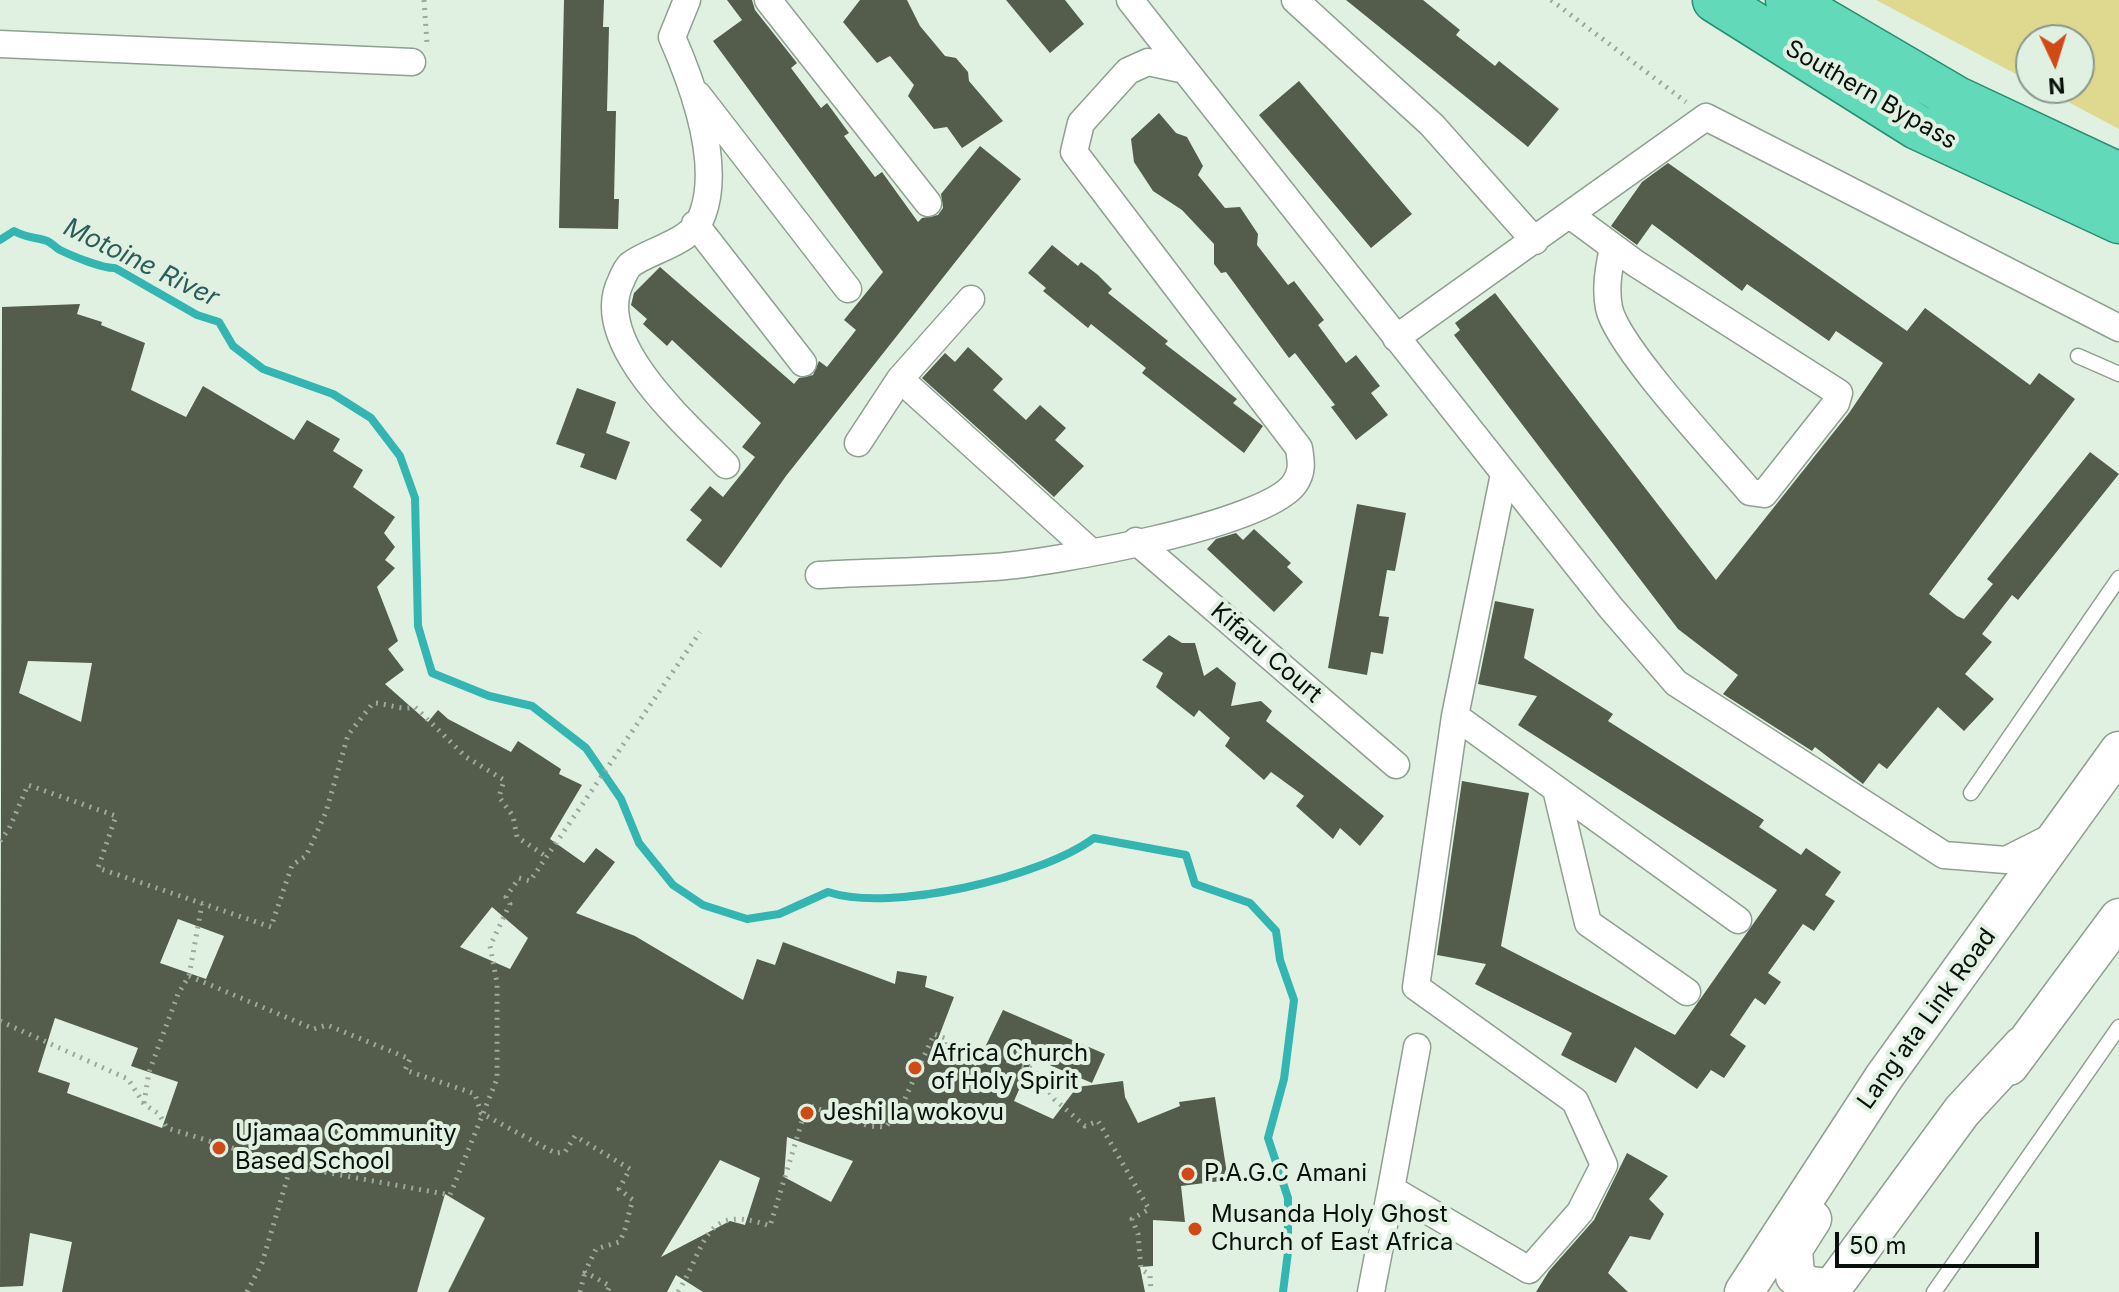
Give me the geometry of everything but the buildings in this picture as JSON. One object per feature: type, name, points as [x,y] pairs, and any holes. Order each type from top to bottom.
[{"type":"highway","name":"Southern Bypass","points":[[1715,0],[1917,127],[2119,221]]},
{"type":"highway","name":"Southern Bypass","points":[[1788,0],[1957,99],[2119,175]]},
{"type":"main road","name":"Lang'ata Link Road","points":[[1744,1292],[1884,1077],[2119,751]]},
{"type":"main road","points":[[1852,1292],[2023,1045],[2119,918]]},
{"type":"main road","points":[[1884,1077],[1855,1149],[1793,1249],[1795,1276],[1808,1286],[1832,1288],[1962,1111],[2023,1045]]},
{"type":"street","points":[[687,0],[672,37],[696,92],[848,289]]},
{"type":"street","points":[[768,0],[928,203]]},
{"type":"street","points":[[1130,0],[1611,608],[1676,683],[1944,855],[2006,860],[2062,832]]},
{"type":"street","points":[[1295,0],[1432,125],[1535,241]]},
{"type":"street","points":[[0,44],[412,62]]},
{"type":"street","points":[[819,575],[998,567],[1091,552],[1240,517],[1276,501],[1294,485],[1302,469],[1299,448],[1074,152],[1081,123],[1128,71],[1148,62],[1185,70]]},
{"type":"street","points":[[696,92],[708,176],[702,216],[681,239],[628,267],[615,291],[615,327],[630,357],[679,417],[726,465]]},
{"type":"street","points":[[1396,338],[1706,117],[2119,328]]},
{"type":"street","points":[[1570,215],[1613,247],[1839,393],[1836,403],[1764,494],[1750,492],[1624,341],[1609,311],[1606,281],[1613,247]]},
{"type":"street","points":[[695,224],[803,363]]},
{"type":"street","points":[[858,443],[900,379],[971,299]]},
{"type":"street","points":[[900,379],[1091,552]]},
{"type":"street","points":[[1391,1189],[1529,1270],[1580,1212],[1604,1165],[1575,1101],[1416,987],[1455,716],[1504,474]]},
{"type":"street","name":"Kifaru Court","points":[[1136,541],[1396,765]]},
{"type":"street","points":[[1455,716],[1738,920]]},
{"type":"street","points":[[1556,789],[1588,923],[1687,992]]},
{"type":"street","points":[[1371,1292],[1417,1047]]},
{"type":"lane","points":[[2078,356],[2119,374]]},
{"type":"lane","points":[[1971,793],[2119,578]]},
{"type":"lane","points":[[1934,1292],[2119,1027]]},
{"type":"path","points":[[1551,0],[1706,117]]},
{"type":"path","points":[[0,1021],[128,1079],[144,1104],[159,1114],[167,1128],[291,1166],[450,1195],[497,1079],[497,983],[490,946],[510,904],[506,897],[519,878],[530,881],[700,632]]},
{"type":"path","points":[[0,841],[9,829],[28,785],[116,816],[98,868],[271,927],[292,865],[306,856],[326,812],[348,735],[373,703],[404,710],[415,707],[466,757],[504,780],[499,797],[513,816],[517,837],[547,857]]},
{"type":"path","points":[[144,1104],[149,1072],[178,994],[189,976],[202,904]]},
{"type":"path","points":[[189,976],[314,1029],[327,1025],[410,1059],[405,1070],[475,1094],[481,1113],[555,1153],[565,1152],[575,1136],[630,1169],[619,1189],[633,1200],[628,1214],[630,1224],[619,1242],[596,1249],[580,1292]]},
{"type":"path","points":[[678,1292],[713,1225],[728,1219],[742,1219],[770,1226],[807,1105],[869,1126],[886,1127],[904,1101],[934,1034],[947,1039],[947,1046],[974,1060],[981,1052],[1033,1069],[1055,1100],[1085,1126],[1098,1121],[1149,1209],[1132,1219],[1138,1234],[1141,1269],[1150,1275],[1151,1292]]},
{"type":"path","points":[[247,1292],[262,1263],[291,1166]]},
{"type":"path","points":[[585,1272],[610,1286],[607,1292]]},
{"type":"shaded area","points":[[1876,0],[2119,0],[2119,129],[2072,104],[2095,104],[2095,24],[2015,24],[2015,74]]},
{"type":"waterway","name":"Motoine River","points":[[0,240],[14,231],[46,241],[88,262],[115,268],[197,315],[219,322],[233,346],[263,369],[333,394],[371,418],[400,456],[415,498],[418,626],[432,673],[489,696],[532,706],[586,748],[621,799],[639,843],[673,885],[703,905],[747,919],[779,914],[828,892],[889,898],[965,888],[1039,866],[1094,838],[1186,855],[1195,884],[1250,903],[1276,931],[1280,960],[1294,1000],[1284,1079],[1268,1138],[1288,1198],[1288,1252],[1283,1292]]},
{"type":"place","name":"Africa Church of Holy Spirit","points":[[915,1068]]},
{"type":"place","name":"Jeshi la wokovu","points":[[807,1113]]},
{"type":"place","name":"Ujamaa Community Based School","points":[[219,1148]]},
{"type":"place","name":"P.A.G.C Amani","points":[[1188,1174]]},
{"type":"place","name":"Musanda Holy Ghost Church of East Africa","points":[[1195,1229]]}]
